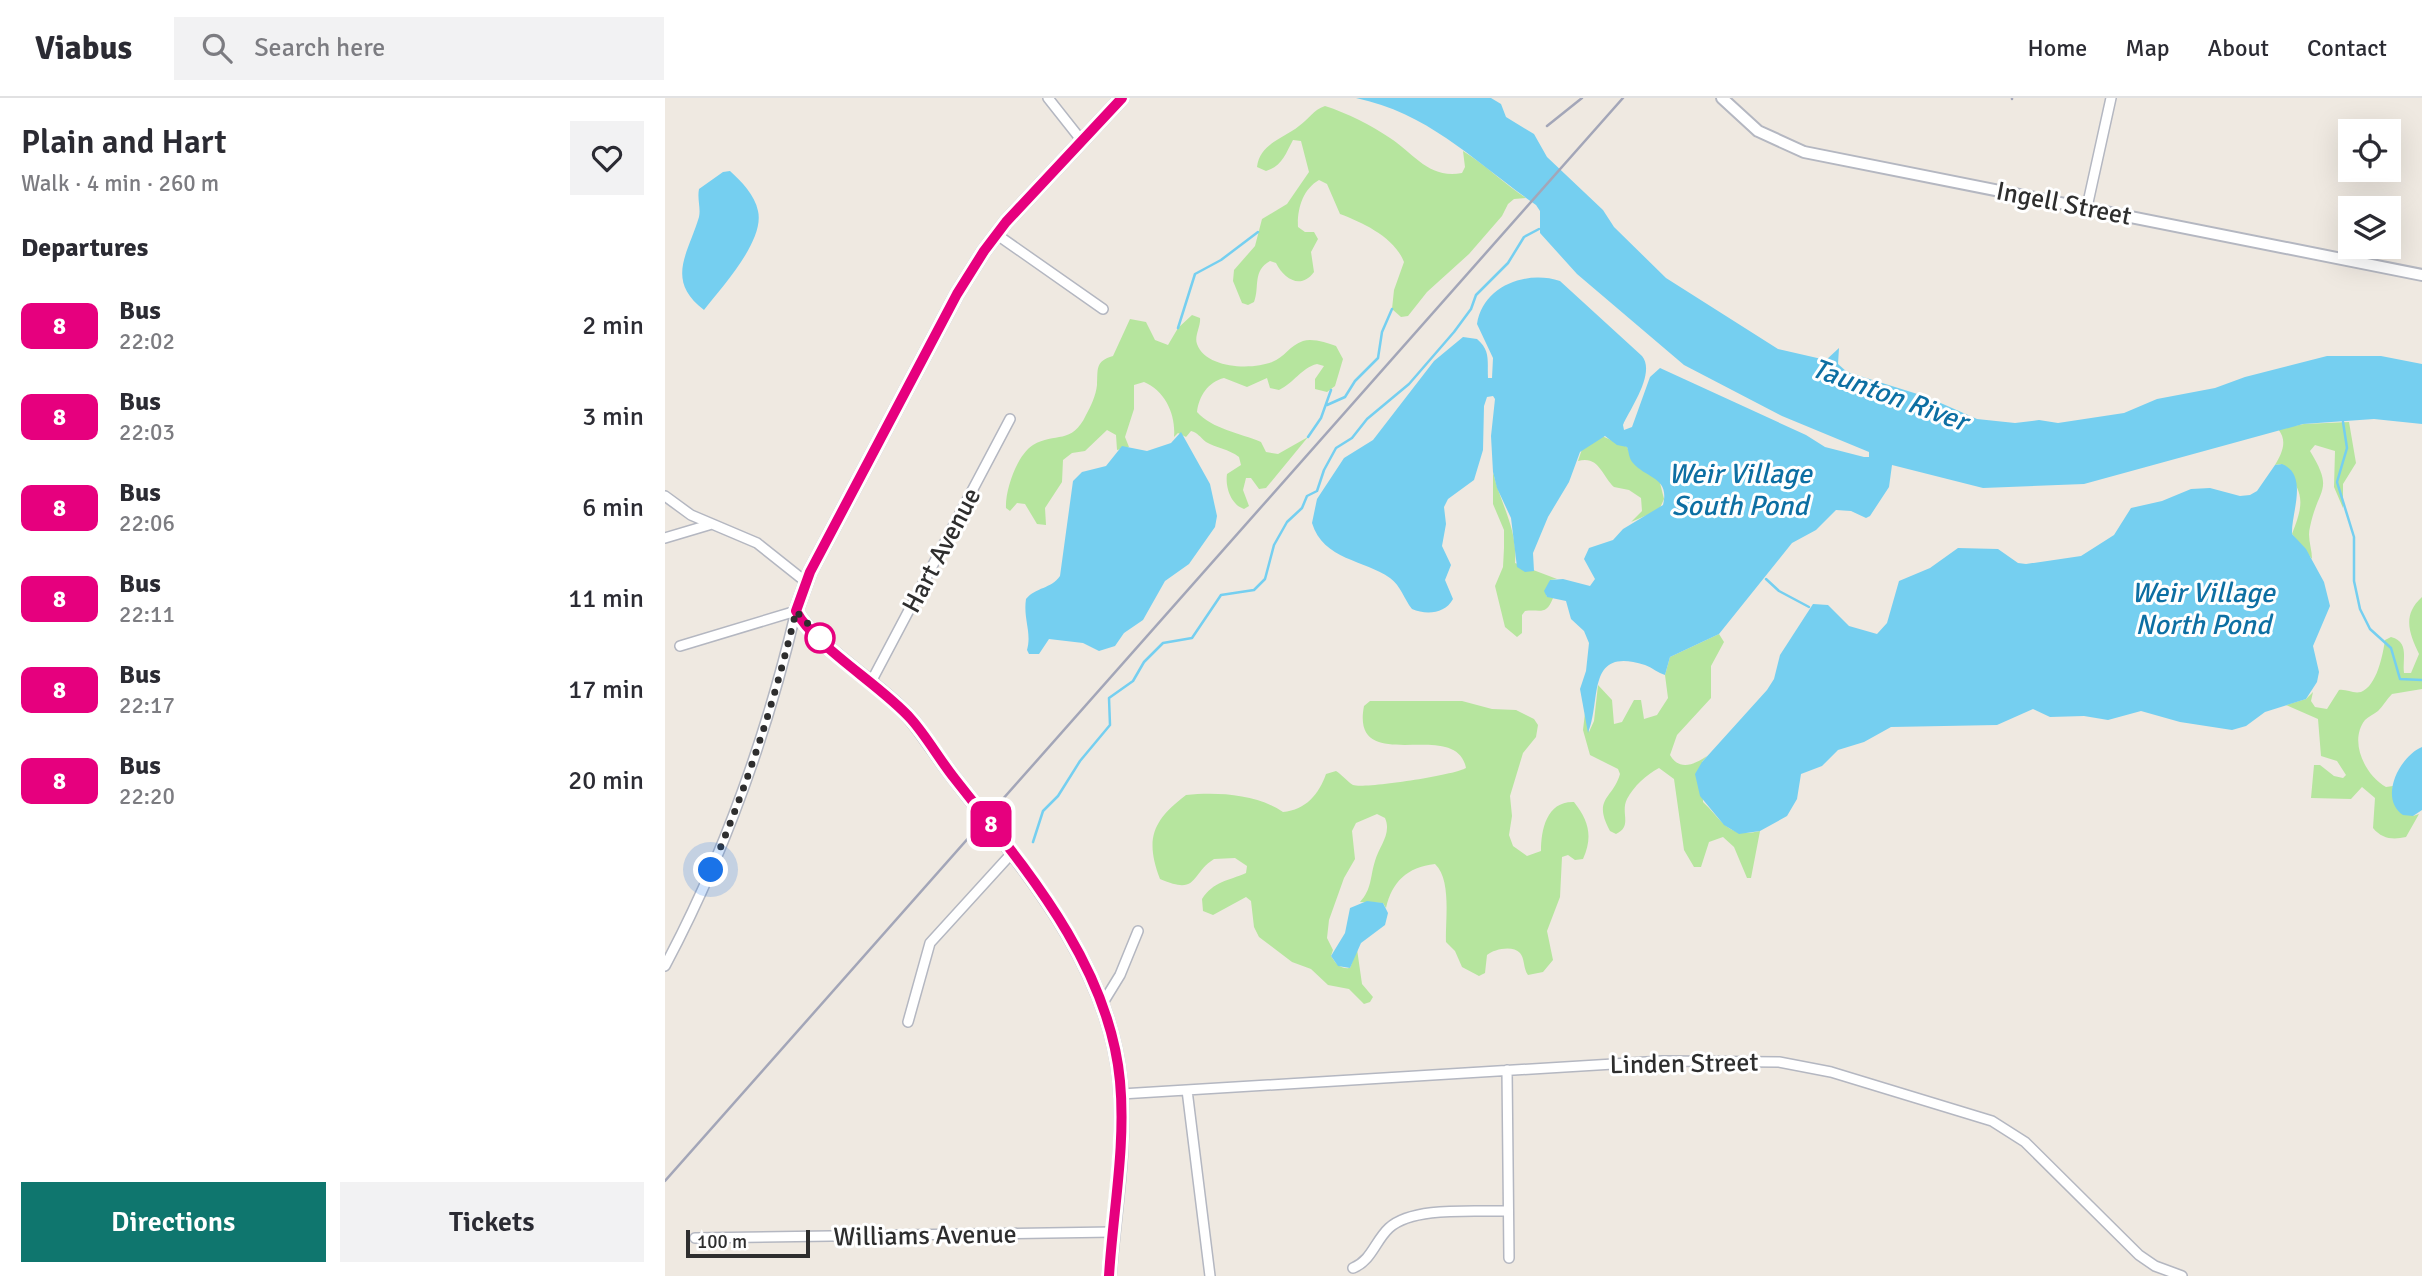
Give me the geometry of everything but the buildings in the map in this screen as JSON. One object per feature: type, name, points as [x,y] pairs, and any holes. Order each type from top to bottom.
[{"type":"main road","points":[[1109,1276],[1120,1152],[1121,1094],[1115,1052],[1101,1006],[1069,936],[1012,853],[915,723],[814,633],[796,611],[806,582],[957,294],[996,234],[1122,98]]},
{"type":"street","points":[[1048,98],[1082,141]]},
{"type":"street","name":"Ingell Street","points":[[1722,98],[1758,131],[1804,152],[2422,275]]},
{"type":"street","points":[[2088,207],[2111,98]]},
{"type":"street","points":[[996,234],[1103,309]]},
{"type":"street","name":"Hart Avenue","points":[[871,682],[1010,419]]},
{"type":"street","points":[[665,496],[684,511],[757,543],[806,582]]},
{"type":"street","points":[[665,538],[712,524]]},
{"type":"street","points":[[680,646],[796,611]]},
{"type":"street","points":[[665,966],[697,903],[736,811],[772,708],[796,611]]},
{"type":"street","points":[[908,1022],[930,943],[1012,853]]},
{"type":"street","points":[[1101,1006],[1120,975],[1138,931]]},
{"type":"street","name":"Linden Street","points":[[1121,1094],[1661,1061],[1779,1062],[1816,1068],[1992,1121],[2025,1142],[2139,1255],[2155,1266],[2182,1276]]},
{"type":"street","points":[[1507,1070],[1506,1211],[1509,1258]]},
{"type":"street","points":[[1187,1090],[1210,1276]]},
{"type":"street","points":[[1353,1268],[1367,1259],[1387,1230],[1406,1218],[1506,1211]]},
{"type":"street","name":"Williams Avenue","points":[[695,1238],[1113,1233]]},
{"type":"green space","points":[[1325,106],[1375,128],[1423,164],[1440,172],[1462,173],[1465,167],[1463,151],[1526,198],[1514,199],[1508,204],[1502,216],[1469,254],[1427,292],[1408,316],[1401,317],[1392,309],[1394,290],[1404,262],[1400,253],[1378,232],[1340,214],[1327,184],[1319,180],[1305,194],[1298,220],[1298,227],[1305,232],[1314,232],[1318,239],[1311,252],[1314,272],[1304,280],[1293,280],[1283,274],[1276,263],[1270,261],[1259,274],[1254,302],[1248,305],[1242,303],[1233,281],[1234,270],[1255,246],[1262,219],[1287,204],[1309,172],[1301,141],[1293,140],[1283,159],[1271,169],[1266,171],[1257,167],[1259,159],[1273,142]]},
{"type":"green space","points":[[1192,315],[1200,318],[1197,344],[1202,352],[1219,363],[1263,365],[1276,360],[1298,343],[1311,340],[1336,346],[1343,359],[1335,386],[1327,392],[1315,389],[1315,379],[1324,366],[1317,364],[1279,390],[1270,388],[1267,378],[1247,387],[1224,378],[1205,390],[1197,412],[1218,427],[1261,442],[1266,452],[1278,454],[1308,437],[1266,488],[1259,489],[1251,478],[1246,478],[1243,490],[1249,506],[1244,509],[1239,507],[1228,490],[1227,474],[1241,465],[1239,457],[1206,442],[1191,431],[1186,437],[1178,433],[1174,437],[1168,405],[1158,391],[1144,382],[1134,385],[1134,409],[1125,437],[1129,447],[1117,450],[1116,435],[1107,430],[1085,451],[1072,453],[1063,460],[1062,482],[1045,508],[1046,525],[1037,524],[1025,504],[1017,503],[1010,511],[1006,508],[1013,474],[1027,450],[1041,441],[1069,434],[1081,424],[1094,397],[1100,363],[1113,356],[1130,319],[1146,322],[1155,340],[1168,345],[1178,328]]},
{"type":"green space","points":[[2349,422],[2356,463],[2343,484],[2343,508],[2334,487],[2335,451],[2315,445],[2310,451],[2318,464],[2323,483],[2309,531],[2312,559],[2292,534],[2299,513],[2300,497],[2289,474],[2281,464],[2275,465],[2282,452],[2283,442],[2278,429],[2304,424]]},
{"type":"green space","points":[[1602,436],[1627,447],[1637,462],[1659,479],[1664,499],[1659,510],[1631,522],[1642,511],[1641,498],[1629,490],[1614,487],[1591,461],[1578,461],[1582,449]]},
{"type":"green space","points":[[1493,472],[1514,539],[1515,563],[1557,579],[1550,580],[1546,596],[1553,598],[1548,607],[1525,611],[1522,615],[1522,633],[1517,637],[1505,627],[1495,586],[1503,567],[1504,530],[1493,504]]},
{"type":"green space","points":[[2422,597],[2422,689],[2392,694],[2378,711],[2365,720],[2358,738],[2362,758],[2372,775],[2386,787],[2393,786],[2392,794],[2413,816],[2419,814],[2406,837],[2392,838],[2373,828],[2375,798],[2362,787],[2351,799],[2311,798],[2314,765],[2320,765],[2334,776],[2343,778],[2346,775],[2337,761],[2321,756],[2318,719],[2286,705],[2306,699],[2313,692],[2311,701],[2315,707],[2327,709],[2339,690],[2361,692],[2367,689],[2378,669],[2385,640],[2391,637],[2397,639],[2403,647],[2404,673],[2411,673],[2419,654],[2410,631],[2410,617]]},
{"type":"green space","points":[[1719,634],[1724,642],[1711,666],[1711,698],[1677,735],[1670,755],[1682,765],[1697,762],[1707,756],[1702,762],[1703,802],[1727,827],[1740,833],[1760,831],[1751,878],[1747,878],[1734,847],[1723,837],[1709,842],[1701,867],[1694,867],[1684,850],[1674,779],[1659,768],[1641,781],[1627,799],[1625,823],[1621,831],[1616,834],[1610,831],[1603,805],[1620,774],[1618,769],[1590,755],[1583,730],[1585,713],[1589,732],[1594,721],[1598,685],[1612,700],[1614,724],[1622,722],[1634,700],[1641,700],[1644,719],[1657,715],[1668,698],[1665,675],[1670,657]]},
{"type":"green space","points":[[1370,701],[1462,701],[1492,709],[1516,710],[1534,719],[1538,725],[1536,737],[1523,753],[1510,796],[1512,816],[1509,835],[1513,846],[1527,856],[1541,851],[1547,818],[1557,806],[1565,803],[1574,802],[1586,823],[1589,836],[1583,859],[1575,860],[1568,855],[1562,857],[1560,897],[1547,931],[1553,960],[1543,972],[1528,975],[1520,953],[1508,949],[1487,955],[1485,973],[1479,976],[1462,967],[1455,951],[1446,942],[1446,890],[1435,864],[1416,868],[1402,877],[1392,891],[1386,908],[1383,903],[1360,902],[1369,888],[1375,861],[1386,835],[1385,818],[1377,814],[1356,823],[1352,831],[1355,859],[1344,878],[1329,920],[1327,938],[1333,950],[1331,956],[1341,967],[1350,968],[1357,949],[1362,984],[1373,997],[1370,1002],[1364,1004],[1349,989],[1328,985],[1311,969],[1292,962],[1259,937],[1254,927],[1251,901],[1246,897],[1213,915],[1203,911],[1202,899],[1211,888],[1246,873],[1247,866],[1235,858],[1214,859],[1188,884],[1173,884],[1160,879],[1153,853],[1155,832],[1165,813],[1186,795],[1211,794],[1249,798],[1283,812],[1298,808],[1311,800],[1326,774],[1336,771],[1353,785],[1361,786],[1429,778],[1466,768],[1458,753],[1444,747],[1387,744],[1373,739],[1364,727],[1364,706]]},
{"type":"water","points":[[1356,98],[1491,98],[1501,104],[1506,117],[1534,134],[1547,157],[1603,210],[1614,227],[1666,278],[1778,349],[1826,360],[1839,348],[1838,364],[1847,372],[1927,397],[1977,419],[2015,423],[2039,420],[2058,423],[2124,413],[2157,399],[2215,388],[2245,377],[2327,356],[2381,356],[2422,364],[2422,424],[2374,419],[2303,424],[2084,484],[1983,488],[1892,465],[1889,487],[1870,516],[1866,518],[1851,511],[1836,510],[1816,530],[1792,543],[1719,634],[1670,657],[1665,675],[1645,665],[1626,661],[1613,663],[1604,669],[1596,692],[1588,733],[1580,689],[1586,671],[1589,643],[1584,631],[1571,619],[1566,601],[1547,597],[1544,591],[1550,580],[1563,579],[1590,586],[1595,579],[1584,559],[1589,548],[1613,540],[1623,529],[1663,505],[1663,489],[1660,484],[1633,463],[1627,447],[1617,445],[1605,436],[1580,452],[1569,482],[1548,517],[1533,553],[1534,571],[1525,572],[1517,567],[1511,518],[1497,488],[1493,472],[1491,436],[1495,399],[1493,396],[1487,397],[1484,406],[1483,450],[1474,480],[1448,499],[1444,507],[1446,524],[1442,546],[1451,565],[1445,580],[1453,599],[1445,608],[1435,612],[1412,609],[1394,581],[1325,545],[1312,523],[1317,499],[1344,458],[1373,440],[1434,361],[1463,337],[1477,339],[1481,343],[1487,357],[1488,378],[1492,378],[1493,358],[1477,324],[1481,311],[1497,291],[1520,280],[1547,278],[1560,281],[1642,356],[1646,372],[1644,381],[1623,425],[1624,430],[1632,427],[1650,377],[1660,368],[1806,435],[1825,447],[1864,457],[1869,457],[1869,452],[1782,416],[1684,365],[1577,274],[1540,233],[1540,211],[1536,205],[1430,128],[1383,105]]},
{"type":"water","points":[[730,171],[754,199],[758,223],[755,236],[740,263],[704,310],[685,288],[682,277],[685,255],[699,217],[699,189],[723,172]]},
{"type":"water","points":[[1181,432],[1210,484],[1217,516],[1215,527],[1189,564],[1165,581],[1143,620],[1124,633],[1115,646],[1099,651],[1083,643],[1049,639],[1039,654],[1029,654],[1026,599],[1060,576],[1073,481],[1082,472],[1106,466],[1122,446],[1147,451],[1171,443]]},
{"type":"water","name":"Weir Village North Pond","points":[[2282,464],[2290,469],[2297,485],[2292,534],[2306,549],[2324,582],[2330,606],[2313,646],[2319,672],[2317,682],[2306,699],[2265,712],[2246,726],[2232,730],[2180,722],[2141,711],[2108,720],[2084,716],[2050,717],[2033,709],[1997,725],[1891,727],[1864,742],[1838,750],[1822,766],[1801,774],[1797,799],[1787,816],[1760,831],[1739,834],[1724,825],[1700,796],[1695,774],[1702,762],[1767,690],[1774,679],[1780,655],[1813,604],[1828,605],[1849,626],[1877,634],[1887,623],[1899,581],[1930,568],[1958,548],[1998,549],[2018,563],[2026,564],[2081,556],[2114,535],[2131,508],[2162,501],[2191,489],[2210,488],[2240,496],[2250,495],[2257,491],[2275,465]]},
{"type":"water","points":[[2422,747],[2422,810],[2413,816],[2403,815],[2396,808],[2392,788],[2406,759]]},
{"type":"water","points":[[1367,901],[1383,903],[1388,913],[1385,925],[1361,943],[1350,968],[1338,966],[1331,956],[1345,933],[1350,908]]},
{"type":"waterway","points":[[1033,842],[1043,811],[1058,796],[1080,761],[1110,725],[1109,698],[1133,681],[1144,662],[1163,643],[1192,638],[1221,595],[1254,590],[1265,579],[1274,545],[1287,522],[1302,508],[1307,496],[1317,491],[1336,448],[1352,438],[1367,419],[1409,384],[1454,332],[1471,309],[1476,295],[1508,263],[1524,237],[1539,229]]},
{"type":"waterway","points":[[1178,328],[1195,274],[1221,260],[1258,232]]},
{"type":"waterway","points":[[1327,405],[1345,397],[1355,381],[1378,358],[1382,332],[1392,309]]},
{"type":"waterway","points":[[1308,437],[1321,418],[1331,390]]},
{"type":"waterway","points":[[2343,422],[2347,448],[2337,482],[2354,537],[2354,581],[2360,609],[2370,629],[2391,648],[2400,679],[2422,680]]},
{"type":"waterway","points":[[1766,579],[1779,591],[1809,607]]},
{"type":"railway","points":[[1547,126],[1582,98]]},
{"type":"railway","points":[[665,1181],[1623,98]]},
{"type":"bus line","name":"8","points":[[1109,1276],[1120,1152],[1121,1094],[1112,1039],[1089,975],[1056,916],[993,826],[947,769],[915,723],[814,633],[796,611],[802,588],[810,572],[969,274],[1006,222],[1122,98]]},
{"type":"route","points":[[711,870],[736,811],[772,708],[796,611],[800,619],[823,640],[820,638]]},
{"type":"water label","name":"Taunton River","points":[[1890,394]]},
{"type":"water label","name":"Weir Village South Pond","points":[[1740,489]]}]
